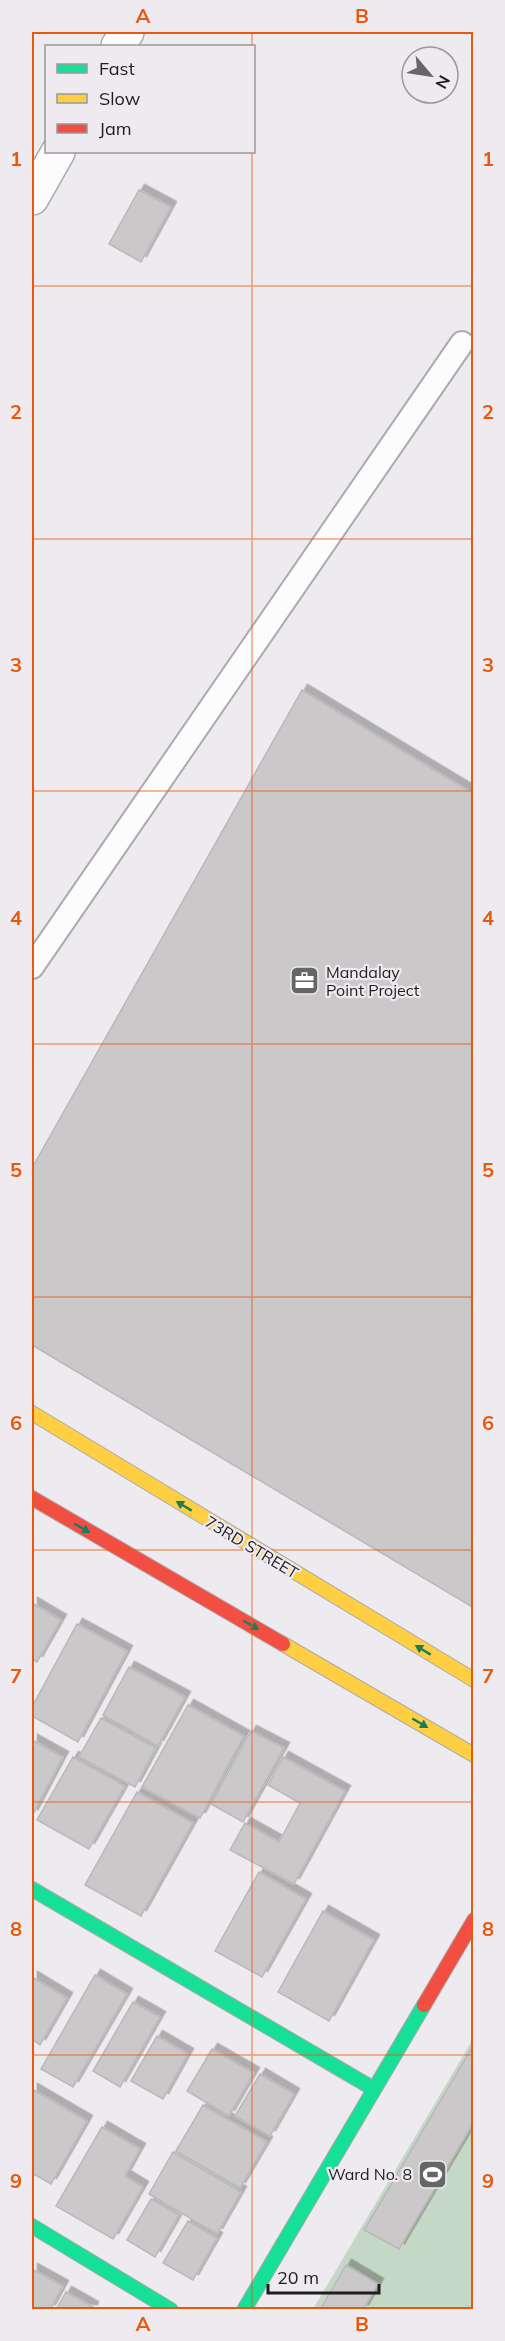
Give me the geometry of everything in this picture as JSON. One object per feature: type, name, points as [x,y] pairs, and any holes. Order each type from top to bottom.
[{"type":"main road","name":"73RD STREET","points":[[32,1413],[474,1680]]},
{"type":"main road","points":[[32,1498],[474,1755]]},
{"type":"main road","points":[[32,1888],[374,2089]]},
{"type":"main road","points":[[244,2310],[474,1920]]},
{"type":"main road","points":[[32,2226],[171,2310]]},
{"type":"street","points":[[119,45],[127,32]]},
{"type":"street","points":[[32,198],[57,153]]},
{"type":"lane","points":[[32,967],[462,343]]},
{"type":"green space","name":"Ward No. 8","points":[[473,2039],[473,2309],[313,2309]]},
{"type":"building","points":[[139,190],[171,207],[141,262],[109,244]]},
{"type":"building","name":"Mandalay Point Project","points":[[302,690],[474,794],[474,1608],[32,1345],[32,1168]]},
{"type":"building","points":[[32,1603],[61,1620],[37,1662],[32,1659]]},
{"type":"building","points":[[77,1624],[127,1651],[78,1742],[32,1716],[32,1707]]},
{"type":"building","points":[[129,1667],[185,1697],[158,1746],[103,1715]]},
{"type":"building","points":[[188,1705],[244,1736],[200,1818],[142,1787]]},
{"type":"building","points":[[101,1718],[156,1748],[135,1787],[79,1757]]},
{"type":"building","points":[[251,1731],[284,1748],[243,1822],[211,1804]]},
{"type":"building","points":[[32,1740],[63,1757],[32,1816]]},
{"type":"building","points":[[73,1757],[125,1786],[89,1849],[37,1820]]},
{"type":"building","points":[[283,1757],[345,1791],[294,1884],[230,1850],[245,1823],[279,1842],[300,1803],[268,1785]]},
{"type":"building","points":[[137,1792],[193,1823],[141,1916],[85,1885]]},
{"type":"building","points":[[259,1872],[306,1899],[262,1977],[215,1951]]},
{"type":"building","points":[[323,1911],[374,1940],[329,2021],[278,1992]]},
{"type":"building","points":[[95,1975],[127,1994],[73,2087],[41,2069]]},
{"type":"building","points":[[32,1977],[67,1998],[40,2045],[32,2039]]},
{"type":"building","points":[[133,2002],[160,2017],[120,2087],[93,2071]]},
{"type":"building","points":[[157,2036],[188,2054],[163,2099],[131,2081]]},
{"type":"building","points":[[474,2044],[474,2122],[399,2249],[364,2230]]},
{"type":"building","points":[[212,2049],[254,2073],[229,2116],[187,2091]]},
{"type":"building","points":[[260,2074],[294,2094],[270,2136],[235,2116]]},
{"type":"building","points":[[32,2089],[87,2121],[51,2184],[32,2173]]},
{"type":"building","points":[[203,2105],[267,2142],[240,2188],[176,2151]]},
{"type":"building","points":[[102,2127],[140,2149],[125,2176],[143,2187],[113,2239],[56,2206]]},
{"type":"building","points":[[173,2152],[241,2192],[217,2234],[149,2194]]},
{"type":"building","points":[[151,2199],[179,2215],[155,2257],[127,2240]]},
{"type":"building","points":[[188,2221],[217,2238],[193,2280],[163,2263]]},
{"type":"building","points":[[346,2265],[378,2284],[363,2310],[320,2310]]},
{"type":"building","points":[[32,2269],[63,2286],[50,2310],[32,2310]]},
{"type":"building","points":[[66,2292],[93,2307],[92,2310],[56,2310]]},
{"type":"traffic: fast","points":[[32,1889],[374,2089]]},
{"type":"traffic: fast","points":[[244,2310],[424,2005]]},
{"type":"traffic: fast","points":[[32,2226],[171,2310]]},
{"type":"traffic: slow","points":[[32,1413],[474,1680]]},
{"type":"traffic: slow","points":[[283,1644],[474,1755]]},
{"type":"traffic: jam","points":[[32,1498],[283,1644]]},
{"type":"traffic: jam","points":[[424,2005],[474,1920]]},
{"type":"place","name":"Mandalay Point Project","points":[[305,981]]},
{"type":"place","name":"Ward No. 8","points":[[433,2174]]}]
